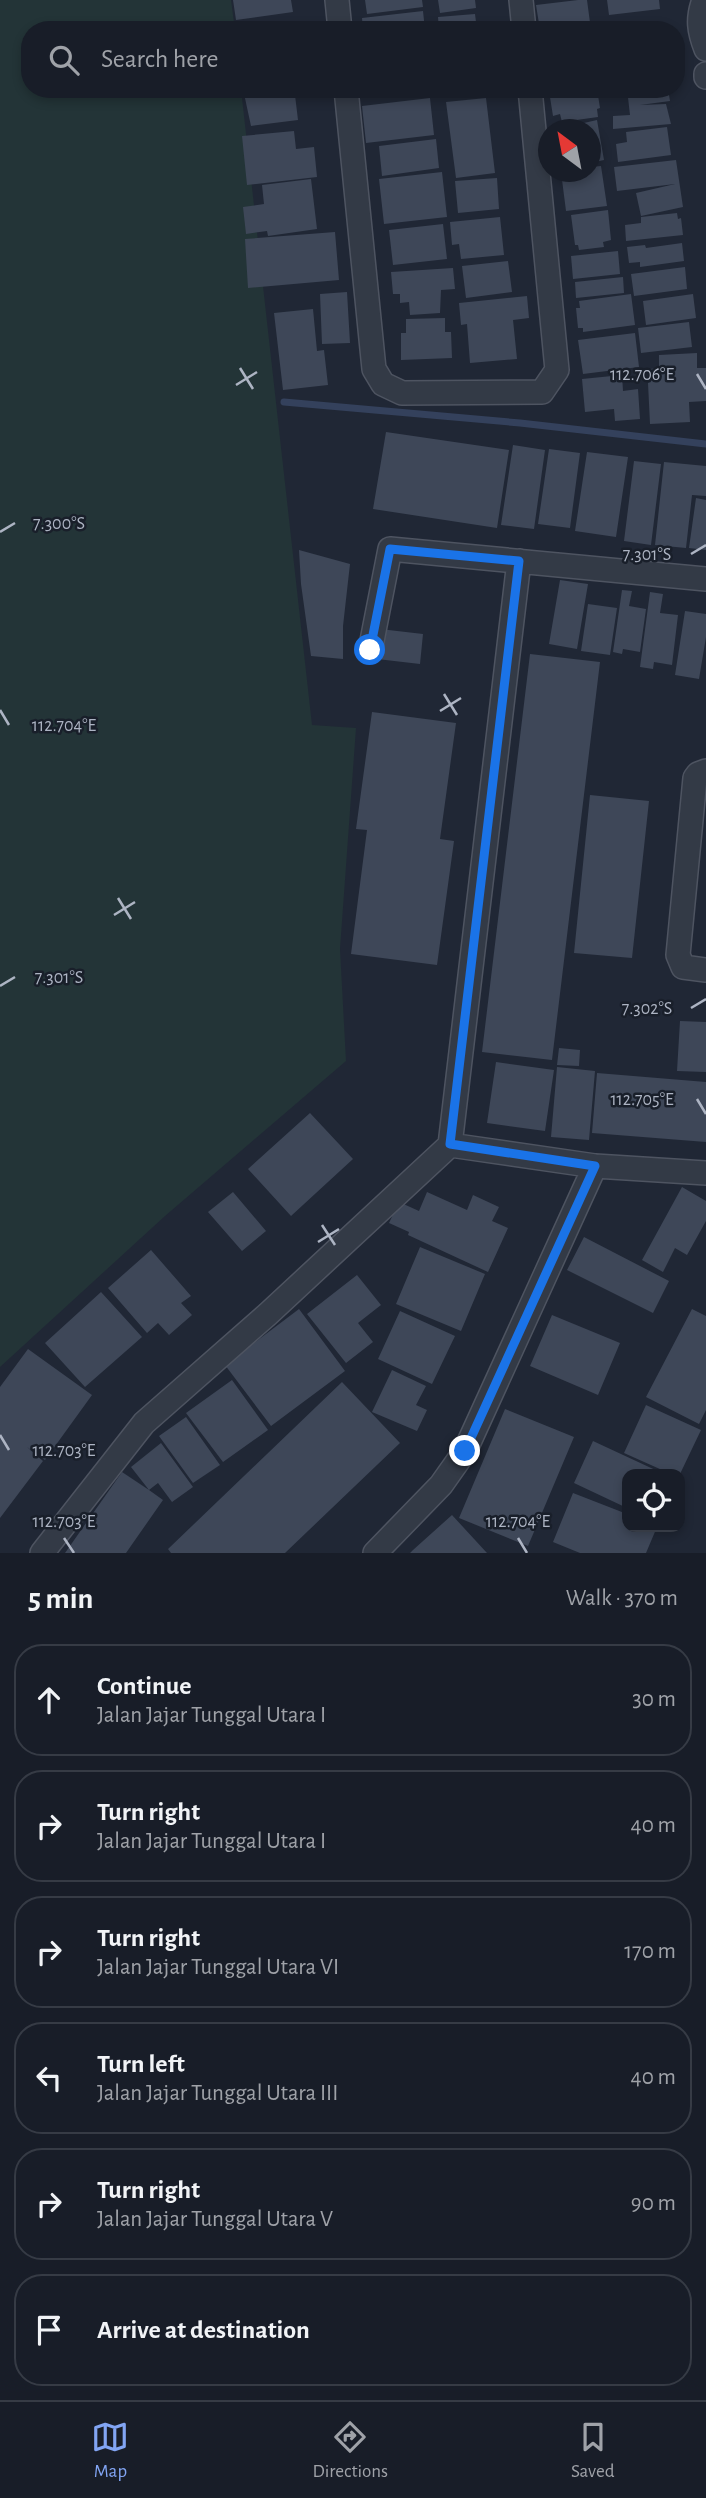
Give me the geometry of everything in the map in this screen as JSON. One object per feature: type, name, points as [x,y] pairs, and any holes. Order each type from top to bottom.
[{"type":"street","points":[[337,0],[339,21]]},
{"type":"street","points":[[521,0],[523,21]]},
{"type":"street","points":[[704,0],[699,15],[699,33],[706,49]]},
{"type":"street","points":[[347,98],[374,369],[383,384],[402,393],[542,392],[557,370],[531,98]]},
{"type":"street","points":[[370,650],[390,549],[706,579]]},
{"type":"street","points":[[42,1553],[144,1423],[268,1314],[450,1144],[519,561]]},
{"type":"street","points":[[706,771],[695,778],[678,956],[683,967],[706,970]]},
{"type":"street","points":[[450,1144],[595,1166],[706,1173]]},
{"type":"street","points":[[375,1553],[441,1485],[465,1451],[595,1166]]},
{"type":"shaded area","points":[[0,0],[231,0],[234,21],[21,21],[21,98],[242,98],[312,725],[356,728],[340,949],[346,1061],[165,1216],[0,1367]]},
{"type":"building","points":[[233,0],[291,0],[293,12],[236,20]]},
{"type":"building","points":[[365,0],[422,0],[423,7],[367,14]]},
{"type":"building","points":[[438,0],[475,0],[476,8],[440,13]]},
{"type":"building","points":[[587,0],[590,21],[539,21],[536,5]]},
{"type":"building","points":[[607,0],[659,0],[660,9],[609,15]]},
{"type":"building","points":[[423,11],[424,21],[362,21],[362,18]]},
{"type":"building","points":[[475,14],[476,21],[438,21],[438,17]]},
{"type":"building","points":[[245,98],[295,98],[298,120],[251,126]]},
{"type":"building","points":[[430,98],[434,135],[366,143],[362,106]]},
{"type":"building","points":[[486,98],[495,173],[456,178],[446,102]]},
{"type":"building","points":[[550,98],[598,98],[598,117],[561,119],[560,114],[553,116]]},
{"type":"building","points":[[628,98],[670,98],[670,101],[640,105],[666,104],[671,124],[613,129],[613,116],[630,115]]},
{"type":"building","points":[[667,127],[671,155],[618,162],[616,144],[627,142],[626,132]]},
{"type":"building","points":[[294,131],[296,149],[314,147],[317,177],[247,185],[242,136]]},
{"type":"building","points":[[436,139],[439,168],[382,176],[379,146]]},
{"type":"building","points":[[676,160],[683,207],[641,216],[636,193],[675,184],[617,191],[614,167]]},
{"type":"building","points":[[601,166],[607,206],[566,211],[562,182],[601,182]]},
{"type":"building","points":[[442,172],[447,217],[384,224],[379,179]]},
{"type":"building","points":[[497,178],[499,209],[458,213],[455,181]]},
{"type":"building","points":[[311,179],[317,229],[268,236],[267,231],[246,234],[243,207],[264,204],[262,185]]},
{"type":"building","points":[[608,210],[611,240],[603,242],[604,247],[579,250],[578,245],[575,245],[571,215]]},
{"type":"building","points":[[677,213],[678,219],[681,218],[683,235],[626,241],[625,225],[641,223],[641,217]]},
{"type":"building","points":[[500,217],[504,255],[461,259],[459,244],[452,245],[450,222]]},
{"type":"building","points":[[443,224],[447,259],[393,265],[389,230]]},
{"type":"building","points":[[335,232],[339,280],[248,288],[245,239]]},
{"type":"building","points":[[682,243],[684,261],[640,267],[640,262],[629,263],[627,247],[645,245],[646,248]]},
{"type":"building","points":[[618,251],[620,274],[573,279],[571,256]]},
{"type":"building","points":[[508,261],[512,292],[466,298],[462,266]]},
{"type":"building","points":[[685,267],[687,289],[634,296],[631,274]]},
{"type":"building","points":[[453,268],[455,289],[441,290],[440,313],[410,315],[409,302],[400,303],[400,294],[393,294],[391,272]]},
{"type":"building","points":[[623,277],[624,293],[576,298],[575,282]]},
{"type":"building","points":[[347,292],[350,343],[322,344],[320,294]]},
{"type":"building","points":[[631,294],[635,325],[583,332],[583,328],[578,328],[576,308],[580,308],[579,301]]},
{"type":"building","points":[[693,294],[696,318],[646,325],[643,301]]},
{"type":"building","points":[[527,296],[529,318],[513,320],[517,359],[470,363],[467,324],[461,325],[459,303]]},
{"type":"building","points":[[313,309],[317,351],[324,350],[328,385],[283,390],[274,313]]},
{"type":"building","points":[[445,318],[445,332],[451,332],[452,358],[401,360],[401,333],[406,333],[406,319]]},
{"type":"building","points":[[689,322],[692,347],[641,353],[638,328]]},
{"type":"building","points":[[635,333],[639,367],[583,374],[578,340]]},
{"type":"building","points":[[697,353],[697,368],[706,368],[706,401],[689,402],[690,422],[650,424],[648,383],[651,382],[650,369],[659,368],[659,355]]},
{"type":"building","points":[[622,375],[623,391],[638,389],[640,419],[615,421],[614,409],[585,412],[582,379]]},
{"type":"building","points":[[386,432],[509,450],[497,528],[373,509]]},
{"type":"building","points":[[513,445],[545,450],[534,529],[501,525]]},
{"type":"building","points":[[549,449],[580,453],[570,528],[538,524]]},
{"type":"building","points":[[587,452],[628,457],[616,537],[575,531]]},
{"type":"building","points":[[634,461],[661,464],[651,545],[624,541]]},
{"type":"building","points":[[664,462],[706,466],[706,496],[692,495],[686,548],[655,545]]},
{"type":"building","points":[[696,498],[706,500],[706,550],[689,548]]},
{"type":"building","points":[[299,550],[350,564],[343,626],[343,659],[311,656]]},
{"type":"building","points":[[560,580],[588,584],[577,649],[549,644]]},
{"type":"building","points":[[622,590],[632,591],[629,606],[646,609],[640,652],[623,649],[622,654],[613,652]]},
{"type":"building","points":[[650,592],[663,594],[660,613],[678,615],[672,665],[654,662],[653,669],[640,667]]},
{"type":"building","points":[[588,604],[617,608],[610,655],[581,651]]},
{"type":"building","points":[[685,611],[706,614],[706,637],[699,679],[675,675]]},
{"type":"building","points":[[380,629],[423,634],[420,664],[377,659]]},
{"type":"building","points":[[530,654],[600,662],[552,1060],[482,1052]]},
{"type":"building","points":[[372,712],[456,723],[440,839],[454,841],[437,965],[351,954],[367,830],[356,829]]},
{"type":"building","points":[[590,795],[649,801],[632,958],[574,953]]},
{"type":"building","points":[[680,1021],[706,1022],[706,1072],[677,1071]]},
{"type":"building","points":[[559,1048],[580,1050],[579,1066],[557,1065]]},
{"type":"building","points":[[496,1062],[554,1070],[545,1131],[487,1123]]},
{"type":"building","points":[[557,1067],[595,1071],[589,1140],[551,1137]]},
{"type":"building","points":[[597,1073],[706,1082],[706,1142],[592,1133]]},
{"type":"building","points":[[310,1113],[353,1159],[291,1216],[248,1169]]},
{"type":"building","points":[[682,1187],[706,1201],[706,1221],[687,1255],[675,1248],[663,1272],[642,1260]]},
{"type":"building","points":[[233,1192],[266,1231],[242,1251],[208,1212]]},
{"type":"building","points":[[427,1192],[467,1210],[473,1195],[499,1207],[492,1221],[508,1228],[488,1272],[408,1235],[409,1232],[389,1223],[399,1202],[419,1211]]},
{"type":"building","points":[[584,1237],[669,1281],[653,1313],[567,1270]]},
{"type":"building","points":[[420,1247],[485,1274],[461,1331],[396,1304]]},
{"type":"building","points":[[151,1250],[191,1296],[181,1303],[192,1315],[169,1335],[158,1323],[147,1333],[108,1288]]},
{"type":"building","points":[[357,1275],[381,1305],[358,1323],[373,1342],[346,1363],[307,1314]]},
{"type":"building","points":[[101,1292],[142,1337],[85,1387],[45,1343]]},
{"type":"building","points":[[299,1309],[345,1371],[271,1426],[225,1365]]},
{"type":"building","points":[[692,1309],[706,1316],[706,1410],[699,1424],[646,1397]]},
{"type":"building","points":[[400,1311],[455,1336],[432,1384],[378,1359]]},
{"type":"building","points":[[552,1315],[620,1343],[598,1395],[530,1366]]},
{"type":"building","points":[[28,1349],[92,1395],[45,1460],[27,1447],[43,1461],[0,1518],[0,1387]]},
{"type":"building","points":[[392,1370],[426,1386],[416,1405],[427,1410],[417,1431],[372,1412]]},
{"type":"building","points":[[232,1380],[268,1430],[223,1462],[186,1413]]},
{"type":"building","points":[[342,1382],[400,1443],[285,1553],[171,1553],[168,1549]]},
{"type":"building","points":[[646,1405],[701,1430],[682,1469],[660,1469],[624,1453]]},
{"type":"building","points":[[505,1409],[574,1437],[528,1546],[459,1518]]},
{"type":"building","points":[[186,1417],[220,1465],[193,1483],[159,1436]]},
{"type":"building","points":[[593,1441],[653,1469],[622,1469],[622,1506],[574,1483]]},
{"type":"building","points":[[161,1443],[193,1487],[172,1502],[158,1483],[149,1490],[131,1467]]},
{"type":"building","points":[[122,1472],[163,1500],[126,1553],[65,1553]]},
{"type":"building","points":[[573,1493],[622,1512],[622,1532],[655,1532],[646,1553],[580,1553],[553,1542]]},
{"type":"building","points":[[452,1515],[487,1553],[410,1553],[413,1550]]},
{"type":"waterway","points":[[284,402],[520,423],[706,444]]},
{"type":"route","points":[[370,650],[390,549],[519,561],[450,1144],[595,1166],[465,1451]]}]
